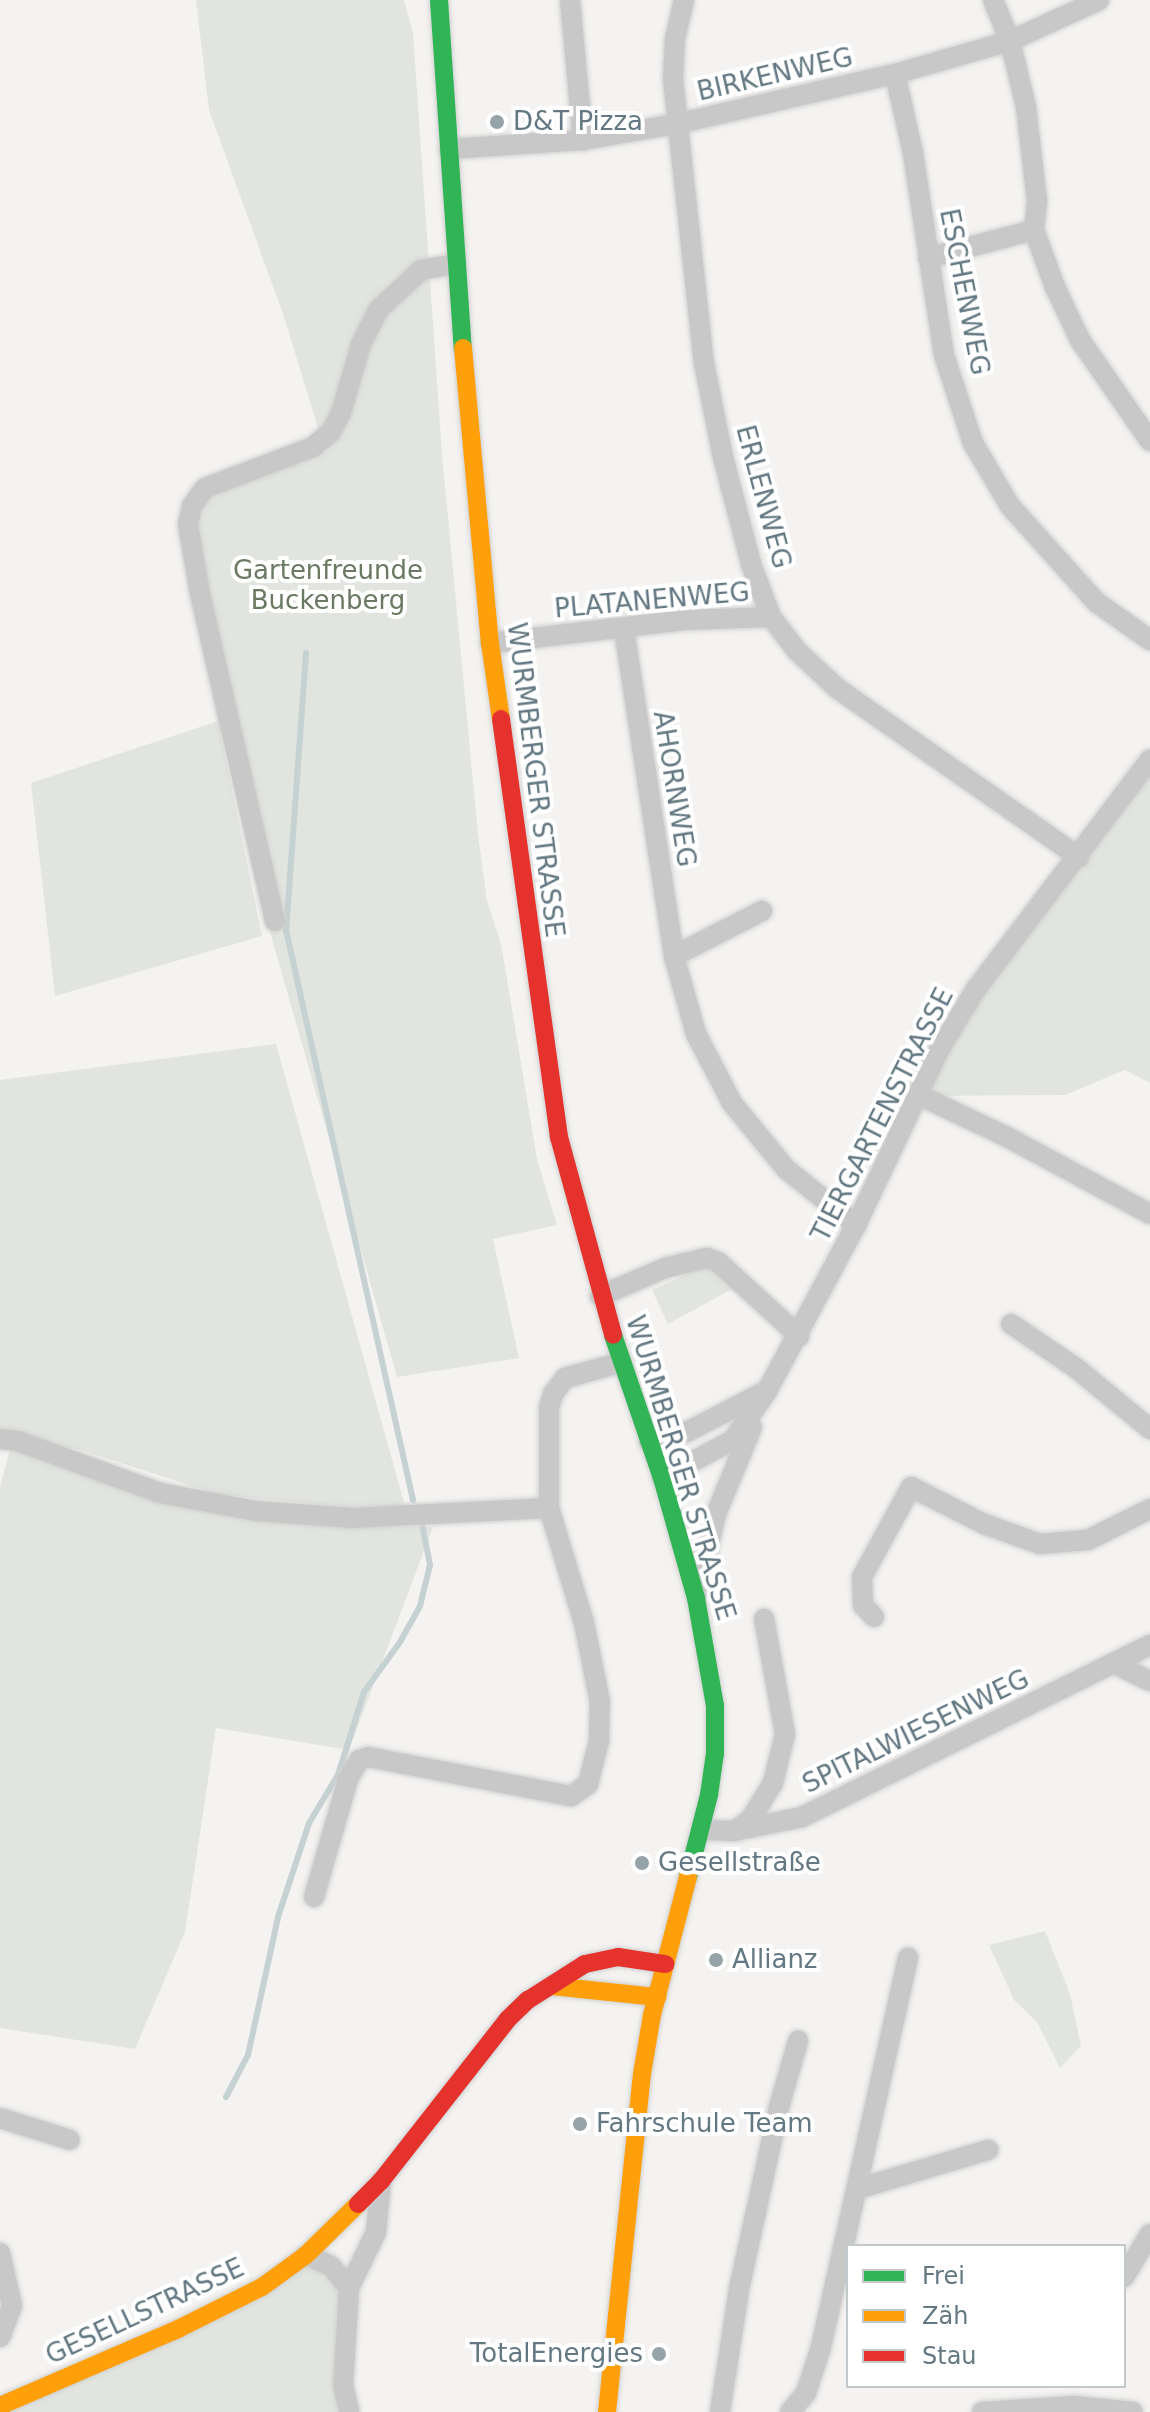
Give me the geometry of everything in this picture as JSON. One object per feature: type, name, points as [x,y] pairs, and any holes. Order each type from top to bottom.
[{"type":"main road","name":"WURMBERGER STRASSE","points":[[439,0],[456,264],[490,643],[520,876],[559,1137],[600,1296],[662,1478],[696,1598],[715,1706],[715,1753],[702,1830],[657,1997],[634,2138],[607,2412]]},
{"type":"main road","name":"GESELLSTRASSE","points":[[0,2406],[176,2330],[262,2287],[306,2255],[381,2181],[508,2019],[528,2000],[585,1964],[618,1957],[665,1964]]},
{"type":"main road","points":[[551,1986],[657,1997]]},
{"type":"street","points":[[570,0],[583,140]]},
{"type":"street","name":"ERLENWEG","points":[[684,0],[675,38],[676,124],[707,376],[751,564],[771,617],[797,651],[838,689],[1079,857]]},
{"type":"street","points":[[993,0],[1010,41],[1026,107],[1037,201],[1034,230],[1055,287],[1080,340],[1150,441]]},
{"type":"street","name":"BIRKENWEG","points":[[449,149],[583,140],[676,124],[895,74],[1010,41],[1099,0]]},
{"type":"street","name":"ESCHENWEG","points":[[895,74],[913,153],[944,355],[973,443],[1010,506],[1096,602],[1150,640]]},
{"type":"street","points":[[928,258],[1034,230]]},
{"type":"street","points":[[275,921],[199,588],[188,524],[192,506],[205,488],[313,447],[331,432],[341,413],[361,344],[378,310],[421,270],[456,264]]},
{"type":"street","name":"PLATANENWEG","points":[[490,643],[687,620],[771,617]]},
{"type":"street","name":"AHORNWEG","points":[[624,629],[674,956],[696,1034],[732,1103],[786,1169],[856,1225]]},
{"type":"street","name":"TIERGARTENSTRASSE","points":[[662,1478],[733,1440],[767,1391],[856,1225],[938,1052],[976,989],[1150,760]]},
{"type":"street","points":[[674,956],[762,911]]},
{"type":"street","points":[[919,1095],[1007,1137],[1150,1214]]},
{"type":"street","name":"WURMBERGER STRASSE","points":[[600,1296],[665,1268],[707,1258],[718,1262],[799,1336]]},
{"type":"street","points":[[1011,1324],[1076,1368],[1150,1429]]},
{"type":"street","points":[[314,1897],[348,1779],[359,1760],[368,1757],[571,1796],[588,1784],[599,1741],[596,1671],[549,1508],[547,1440],[553,1394],[565,1378],[622,1362]]},
{"type":"street","points":[[649,1442],[687,1432],[767,1391]]},
{"type":"street","name":"TIERGARTENSTRASSE","points":[[696,1598],[716,1514],[767,1391]]},
{"type":"street","points":[[0,1439],[18,1441],[160,1493],[256,1511],[353,1518],[549,1508]]},
{"type":"street","points":[[874,1617],[863,1605],[862,1577],[911,1487],[984,1524],[1040,1544],[1088,1540],[1150,1509]]},
{"type":"street","name":"SPITALWIESENWEG","points":[[734,1831],[750,1820],[773,1783],[785,1734],[764,1619]]},
{"type":"street","name":"SPITALWIESENWEG","points":[[702,1830],[734,1831],[802,1817],[1150,1645]]},
{"type":"street","points":[[1115,1664],[1150,1681]]},
{"type":"street","points":[[790,2412],[806,2393],[821,2347],[908,1958]]},
{"type":"street","points":[[720,2412],[739,2289],[779,2107],[798,2041]]},
{"type":"street","points":[[0,2118],[70,2140]]},
{"type":"street","points":[[857,2189],[988,2150]]},
{"type":"street","points":[[349,2412],[343,2385],[349,2288],[376,2232],[381,2181]]},
{"type":"street","points":[[1126,2274],[1149,2238]]},
{"type":"street","points":[[0,2253],[12,2306],[0,2337]]},
{"type":"street","points":[[306,2255],[331,2266],[349,2288]]},
{"type":"street","points":[[982,2412],[1074,2401],[1133,2412]]},
{"type":"green space","name":"Gartenfreunde Buckenberg","points":[[196,0],[404,0],[413,33],[442,454],[478,834],[487,901],[501,944],[537,1159],[557,1225],[493,1239],[519,1358],[397,1377],[270,932],[190,546],[200,497],[330,450],[320,434],[283,314],[209,110]]},
{"type":"green space","points":[[221,720],[221,737],[262,936],[55,996],[31,783]]},
{"type":"green space","points":[[1150,776],[1150,1083],[1125,1070],[1065,1095],[920,1096],[982,991]]},
{"type":"green space","points":[[276,1044],[407,1513],[217,1494],[81,1450],[0,1435],[0,1080]]},
{"type":"green space","points":[[708,1265],[734,1288],[668,1324],[652,1290]]},
{"type":"green space","points":[[11,1445],[319,1525],[433,1527],[349,1750],[216,1728],[185,1932],[135,2049],[0,2028],[0,1487]]},
{"type":"green space","points":[[1045,1931],[1070,1994],[1081,2046],[1060,2068],[1037,2022],[1014,2000],[989,1945]]},
{"type":"green space","points":[[306,2266],[336,2278],[354,2412],[9,2412]]},
{"type":"waterway","points":[[306,653],[286,930],[413,1500]]},
{"type":"waterway","points":[[226,2097],[248,2055],[278,1917],[309,1823],[338,1775],[364,1692],[400,1642],[420,1606],[430,1565],[423,1528]]},
{"type":"traffic: fast","points":[[439,0],[463,348]]},
{"type":"traffic: fast","points":[[613,1335],[662,1478],[696,1598],[715,1706],[715,1753],[709,1795],[688,1877]]},
{"type":"traffic: slow","points":[[463,348],[490,643],[501,719]]},
{"type":"traffic: slow","points":[[607,2412],[642,2074],[652,2015],[688,1877]]},
{"type":"traffic: slow","points":[[551,1986],[657,1997]]},
{"type":"traffic: slow","points":[[0,2406],[176,2330],[262,2287],[306,2255],[358,2204]]},
{"type":"traffic: jam","points":[[501,719],[559,1137],[613,1335]]},
{"type":"traffic: jam","points":[[358,2204],[381,2181],[508,2019],[528,2000],[585,1964],[618,1957],[665,1964]]},
{"type":"place","name":"D&T Pizza","points":[[497,122]]},
{"type":"place","name":"Gesellstraße","points":[[642,1863]]},
{"type":"place","name":"Allianz","points":[[716,1960]]},
{"type":"place","name":"Fahrschule Team","points":[[580,2124]]},
{"type":"place","name":"TotalEnergies","points":[[659,2354]]}]
